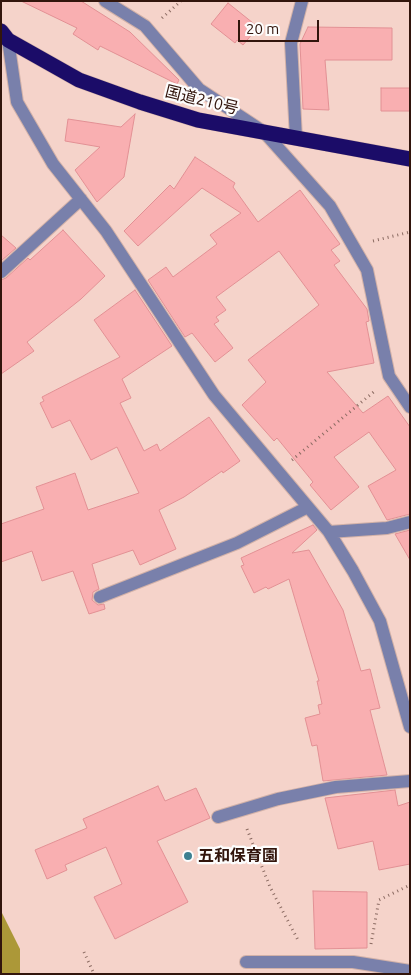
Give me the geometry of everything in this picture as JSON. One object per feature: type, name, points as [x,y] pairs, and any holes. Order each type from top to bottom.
[{"type":"highway","name":"国道210号","points":[[5,36],[79,80],[198,120],[410,159]]},
{"type":"street","points":[[105,1],[146,26],[199,89],[264,132],[330,206],[367,270],[390,378],[410,407]]},
{"type":"street","points":[[296,138],[291,43],[302,1]]},
{"type":"street","points":[[5,36],[17,102],[53,164],[106,231],[214,395],[329,532],[353,571],[380,621],[404,683],[410,726]]},
{"type":"street","points":[[1,272],[81,199]]},
{"type":"street","points":[[100,597],[237,543],[308,507]]},
{"type":"street","points":[[329,532],[387,528],[410,522]]},
{"type":"street","points":[[218,817],[278,799],[336,787],[410,782]]},
{"type":"street","points":[[246,962],[352,962],[410,971]]},
{"type":"path","points":[[353,246],[410,232]]},
{"type":"path","points":[[278,471],[390,378]]},
{"type":"path","points":[[240,810],[270,887],[309,962]]},
{"type":"path","points":[[367,964],[379,900],[410,885]]},
{"type":"path","points":[[84,952],[94,974]]},
{"type":"shaded area","points":[[1,911],[20,949],[20,974],[1,974]]},
{"type":"building","points":[[21,1],[81,1],[130,32],[179,80],[177,84],[100,46],[98,50],[73,34],[77,28]]},
{"type":"building","points":[[228,3],[258,27],[243,45],[237,40],[235,43],[211,24]]},
{"type":"building","points":[[308,27],[392,28],[392,60],[325,60],[329,110],[303,109],[300,44]]},
{"type":"building","points":[[381,88],[410,88],[410,111],[381,111]]},
{"type":"building","points":[[135,114],[124,177],[97,202],[75,170],[100,147],[65,141],[68,119],[121,127]]},
{"type":"building","points":[[195,157],[235,183],[233,187],[258,222],[300,190],[340,244],[331,250],[340,261],[334,265],[367,309],[369,321],[366,322],[374,363],[327,372],[363,413],[388,396],[410,427],[410,514],[387,520],[368,486],[396,470],[369,432],[334,457],[359,487],[331,510],[310,485],[313,482],[277,438],[274,441],[242,405],[266,382],[248,360],[319,305],[279,251],[216,297],[226,310],[216,317],[219,321],[214,324],[233,348],[215,362],[192,333],[185,337],[148,280],[166,267],[173,277],[217,244],[210,235],[241,213],[202,188],[138,246],[124,231],[170,185],[174,189]]},
{"type":"building","points":[[63,230],[105,276],[81,299],[27,342],[34,351],[1,374],[1,280],[6,278],[28,258],[30,260]]},
{"type":"building","points":[[1,235],[16,248],[1,261]]},
{"type":"building","points":[[135,290],[172,346],[122,379],[131,398],[120,403],[144,451],[157,444],[160,451],[209,417],[240,461],[184,497],[159,510],[176,549],[140,565],[133,550],[92,564],[99,589],[93,592],[92,600],[98,605],[104,604],[105,609],[89,614],[73,571],[42,581],[32,551],[1,562],[1,524],[44,509],[36,487],[75,473],[88,510],[139,493],[117,447],[91,460],[70,420],[52,428],[40,403],[44,401],[42,397],[120,357],[94,320]]},
{"type":"building","points":[[313,525],[317,530],[292,553],[309,550],[343,610],[361,671],[370,669],[380,708],[370,710],[387,775],[323,781],[317,745],[312,746],[305,718],[320,714],[318,705],[322,704],[317,681],[319,681],[289,579],[254,593],[241,566],[244,565],[241,558]]},
{"type":"building","points":[[410,530],[410,560],[395,534]]},
{"type":"building","points":[[158,786],[165,801],[196,788],[210,818],[157,841],[188,902],[115,939],[94,897],[122,884],[106,847],[65,865],[67,870],[47,879],[35,850],[87,828],[83,819]]},
{"type":"building","points":[[395,790],[398,806],[410,802],[410,864],[379,870],[373,841],[338,849],[325,798]]},
{"type":"building","points":[[313,891],[367,892],[367,948],[315,949]]},
{"type":"place","name":"五和保育園","points":[[188,856]]}]
